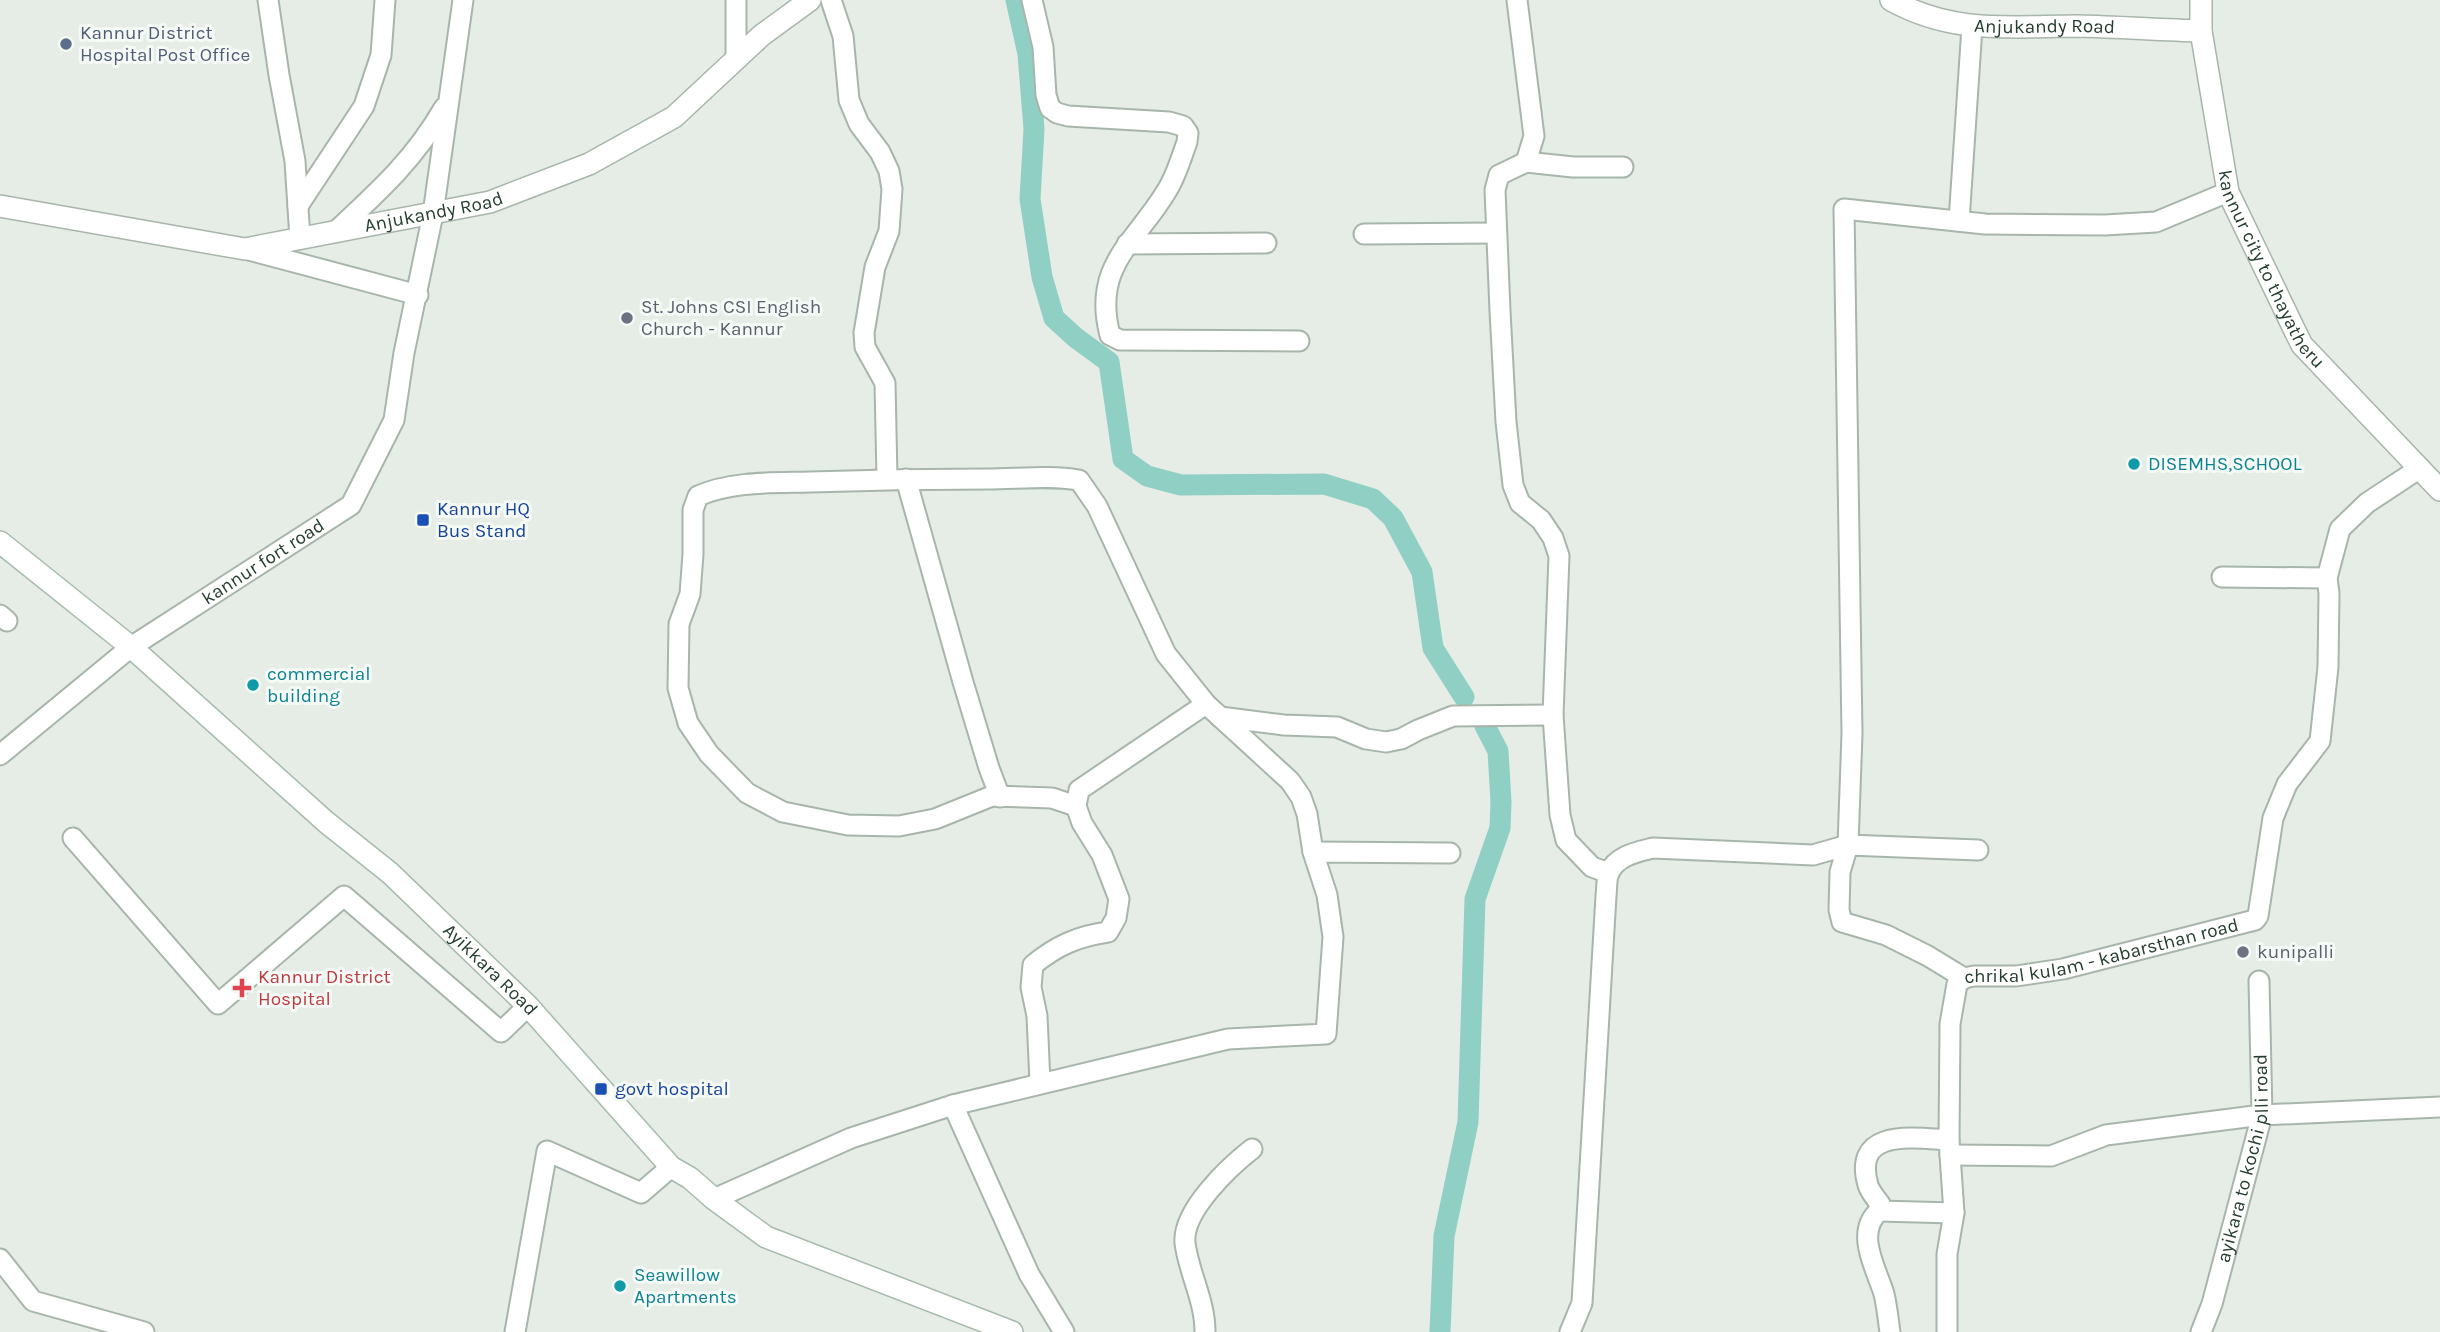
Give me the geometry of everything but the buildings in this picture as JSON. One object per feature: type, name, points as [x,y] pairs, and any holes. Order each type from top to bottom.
[{"type":"street","points":[[268,0],[295,161],[300,239]]},
{"type":"street","points":[[298,206],[364,106],[382,55],[385,0]]},
{"type":"street","name":"kannur fort road","points":[[0,755],[131,647],[351,505],[394,420],[404,353],[433,214],[463,0]]},
{"type":"street","points":[[736,0],[736,59]]},
{"type":"street","name":"Anjukandy Road","points":[[0,206],[245,249],[491,202],[589,163],[674,117],[762,35],[810,0]]},
{"type":"street","points":[[831,0],[843,36],[849,100],[859,124],[880,152],[889,171],[892,189],[889,231],[876,267],[864,333],[865,347],[885,383],[897,479],[1000,796]]},
{"type":"street","points":[[1032,0],[1043,47],[1046,95],[1050,108],[1068,116],[1169,122],[1184,126],[1188,133],[1168,190],[1112,268],[1107,285],[1106,319],[1110,335],[1120,340],[1299,341]]},
{"type":"street","points":[[1517,0],[1534,136],[1526,162]]},
{"type":"street","name":"Anjukandy Road","points":[[1891,0],[1937,19],[1972,27],[2080,26],[2202,31]]},
{"type":"street","name":"kannur city to thayatheru","points":[[2201,0],[2202,31],[2228,192],[2302,345],[2440,490]]},
{"type":"street","points":[[1959,221],[1972,27]]},
{"type":"street","points":[[335,232],[391,180],[427,138],[449,98]]},
{"type":"street","points":[[1609,873],[1592,867],[1566,840],[1560,815],[1553,715],[1559,556],[1553,538],[1541,520],[1520,503],[1513,485],[1506,422],[1495,233],[1496,181],[1499,175],[1526,162],[1573,167],[1623,167]]},
{"type":"street","points":[[1965,978],[1886,936],[1842,922],[1839,910],[1840,872],[1848,845],[1852,734],[1844,209],[1985,224],[2105,225],[2157,222],[2228,192]]},
{"type":"street","points":[[1364,234],[1495,233]]},
{"type":"street","points":[[1127,244],[1266,243]]},
{"type":"street","points":[[245,249],[418,295]]},
{"type":"street","name":"chrikal kulam - kabarsthan road","points":[[1947,1332],[1947,1254],[1954,1213],[1949,1147],[1950,1024],[1957,985],[1965,978],[2016,976],[2063,969],[2255,920],[2258,916],[2273,818],[2287,784],[2320,741],[2328,667],[2327,578],[2340,529],[2367,503],[2420,468]]},
{"type":"street","points":[[714,1199],[850,1138],[953,1105],[1228,1039],[1326,1034],[1333,937],[1327,895],[1313,852],[1307,814],[1301,797],[1290,781],[1213,711],[1166,654],[1097,506],[1079,480],[1061,477],[750,484],[710,491],[698,496],[693,510],[690,594],[679,624],[678,688],[688,723],[709,754],[747,793],[783,812],[848,825],[899,827],[935,819],[992,796],[1052,798],[1076,806]]},
{"type":"street","name":"Ayikkara Road","points":[[0,542],[131,647],[326,822],[390,873],[528,1006],[671,1167],[690,1178],[766,1237],[1012,1332]]},
{"type":"street","points":[[2222,577],[2327,578]]},
{"type":"street","points":[[1040,1083],[1037,1016],[1031,987],[1033,965],[1069,941],[1108,932],[1115,918],[1119,899],[1102,855],[1082,823],[1076,806],[1079,790],[1088,783],[1213,711],[1284,725],[1337,727],[1366,739],[1386,743],[1453,716],[1553,715]]},
{"type":"street","points":[[73,838],[218,1004],[344,896],[501,1032],[528,1006]]},
{"type":"street","points":[[1570,1332],[1582,1303],[1605,910],[1609,873],[1618,862],[1631,854],[1653,848],[1813,855],[1848,845],[1978,850]]},
{"type":"street","points":[[1313,852],[1450,853]]},
{"type":"street","name":"ayikara to kochi plli road","points":[[2201,1332],[2262,1115],[2259,981]]},
{"type":"street","points":[[953,1105],[1029,1274],[1064,1332]]},
{"type":"street","points":[[1890,1332],[1884,1296],[1869,1253],[1872,1217],[1879,1211],[1880,1204],[1869,1188],[1865,1169],[1866,1157],[1876,1146],[1895,1138],[1949,1147],[2052,1156],[2106,1135],[2262,1115],[2440,1107]]},
{"type":"street","points":[[1205,1332],[1205,1312],[1185,1241],[1191,1216],[1228,1168],[1252,1149]]},
{"type":"street","points":[[515,1332],[547,1151],[641,1193],[671,1167]]},
{"type":"street","points":[[1879,1211],[1954,1213]]},
{"type":"street","points":[[0,1259],[33,1301],[144,1332]]},
{"type":"waterway","points":[[1016,0],[1028,54],[1034,129],[1030,199],[1042,277],[1054,318],[1109,362],[1123,459],[1147,476],[1181,485],[1324,484],[1373,499],[1393,518],[1422,572],[1433,648],[1464,697]]},
{"type":"waterway","points":[[1440,1332],[1444,1236],[1468,1122],[1475,899],[1500,828],[1498,751],[1485,726]]},
{"type":"place","name":"Kannur District Hospital Post Office","points":[[66,44]]},
{"type":"place","name":"St. Johns CSI English Church - Kannur","points":[[627,318]]},
{"type":"place","name":"DISEMHS,SCHOOL","points":[[2134,464]]},
{"type":"place","name":"Kannur HQ Bus Stand","points":[[423,520]]},
{"type":"place","name":"commercial building","points":[[253,685]]},
{"type":"place","name":"kunipalli","points":[[2243,952]]},
{"type":"place","name":"Kannur District Hospital","points":[[242,988]]},
{"type":"place","name":"govt hospital","points":[[601,1089]]},
{"type":"place","name":"Seawillow Apartments","points":[[620,1286]]}]
